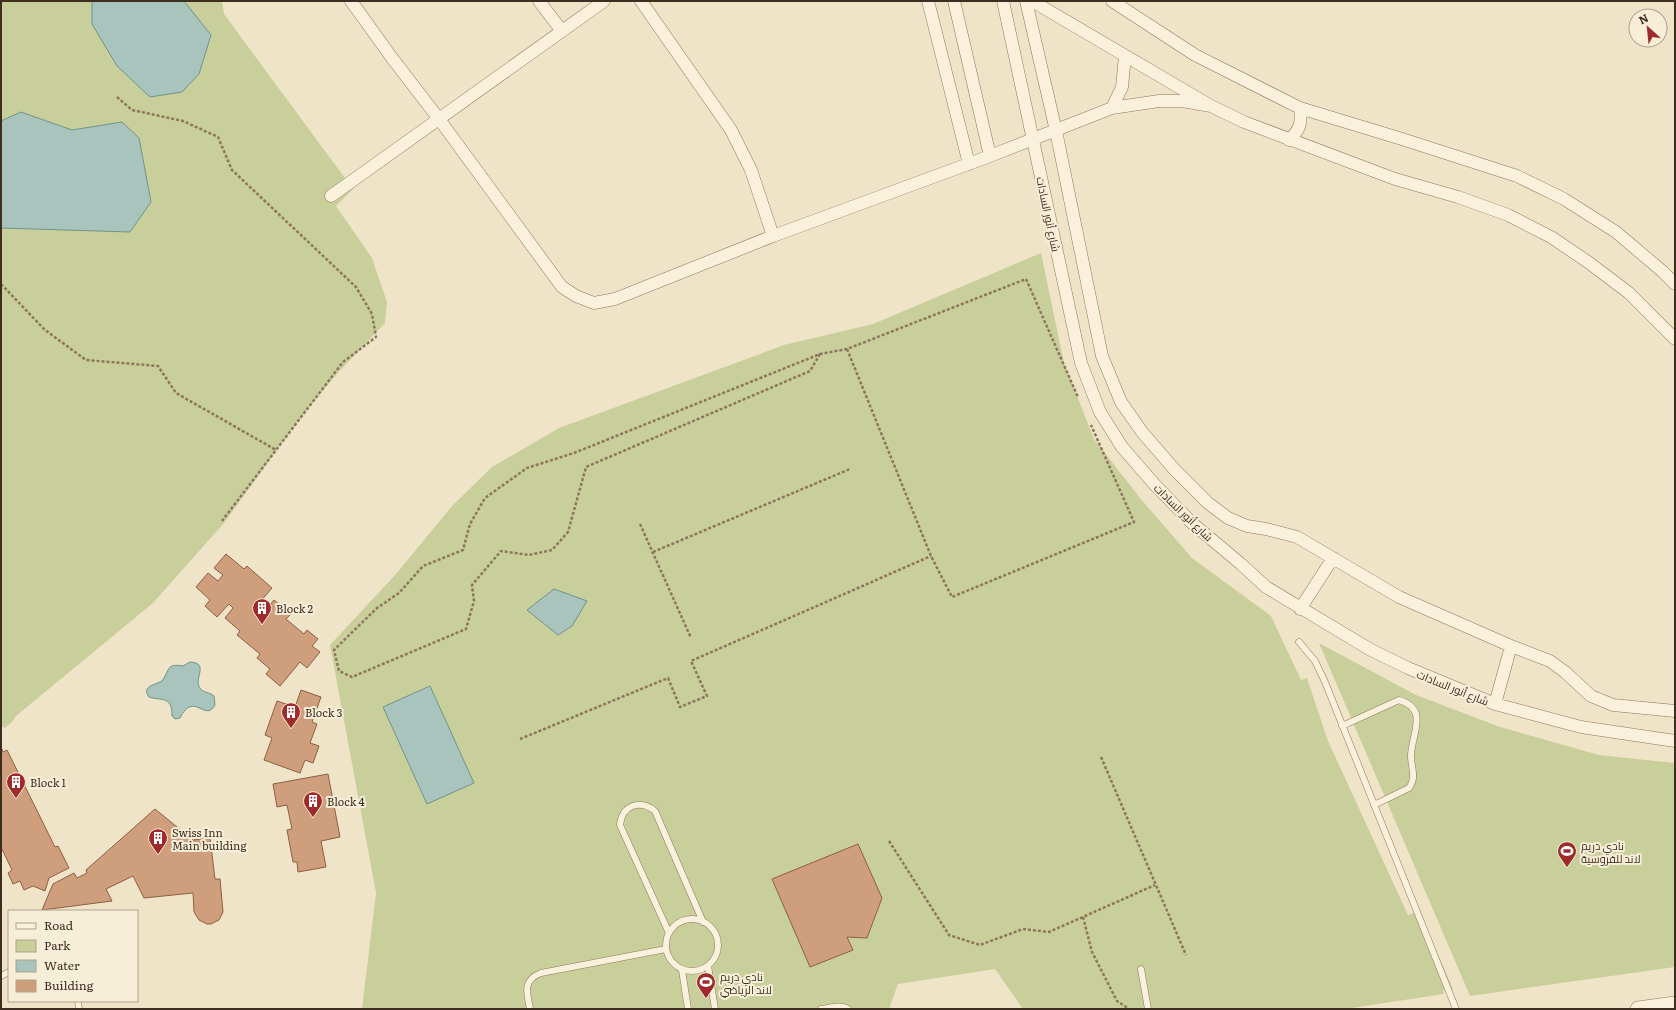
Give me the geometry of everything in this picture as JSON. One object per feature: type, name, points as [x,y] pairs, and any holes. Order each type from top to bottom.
[{"type":"street","points":[[350,1],[439,119],[562,287],[576,296],[594,303],[615,299],[773,236],[990,156],[1112,108],[1159,100],[1182,101],[1211,106]]},
{"type":"street","points":[[539,1],[562,31]]},
{"type":"street","points":[[331,196],[604,1]]},
{"type":"street","points":[[641,1],[731,130],[751,170],[773,236]]},
{"type":"street","points":[[928,1],[968,164]]},
{"type":"street","points":[[954,1],[990,156]]},
{"type":"street","name":"شارع أنور السادات","points":[[1002,1],[1081,363],[1100,412],[1122,447],[1155,485],[1192,523],[1242,564],[1266,587],[1300,609],[1371,650],[1408,668],[1495,704],[1581,727],[1675,742]]},
{"type":"street","name":"شارع أنور السادات","points":[[1026,1],[1056,131],[1102,356],[1121,402],[1142,432],[1174,469],[1208,503],[1228,518],[1247,526],[1297,537],[1399,598],[1550,661],[1592,696],[1613,705],[1675,711]]},
{"type":"street","points":[[1032,1],[1211,106],[1244,122],[1395,180],[1458,197],[1508,215],[1551,237],[1588,262],[1629,293],[1675,339]]},
{"type":"street","points":[[1112,1],[1195,55],[1300,108],[1517,176],[1564,200],[1616,232],[1675,284]]},
{"type":"street","points":[[1112,108],[1122,87],[1125,56]]},
{"type":"street","points":[[1289,140],[1296,134],[1301,126],[1300,108]]},
{"type":"street","points":[[1300,609],[1333,558]]},
{"type":"street","points":[[1495,704],[1511,646]]},
{"type":"street","points":[[1638,1009],[1675,1004]]},
{"type":"lane","points":[[1299,642],[1315,661],[1456,1009]]},
{"type":"lane","points":[[1342,726],[1399,700],[1412,707],[1415,713],[1417,726],[1411,747],[1414,776],[1412,785],[1409,788],[1374,805]]},
{"type":"lane","points":[[668,933],[680,922],[695,919],[710,926],[714,932],[718,946],[713,960],[708,966],[696,971],[682,970],[671,962],[666,950],[668,933],[620,825],[623,814],[631,806],[644,804],[650,806],[655,811],[703,922]]},
{"type":"lane","points":[[530,1009],[527,987],[529,980],[534,975],[666,950]]},
{"type":"lane","points":[[708,966],[715,1009]]},
{"type":"lane","points":[[1141,969],[1148,1009]]},
{"type":"lane","points":[[682,970],[688,1009]]},
{"type":"lane","points":[[821,1009],[839,1006],[848,1009]]},
{"type":"path","points":[[117,97],[132,110],[183,121],[218,137],[232,170],[356,287],[372,314],[376,337],[343,362],[222,521]]},
{"type":"path","points":[[820,354],[810,371],[586,467],[568,532],[552,550],[529,555],[501,550],[472,585],[474,601],[466,629],[352,677],[339,671],[334,650],[377,608],[399,593],[423,566],[463,550],[470,524],[485,498],[527,468],[574,453],[820,354],[847,349],[1026,279],[1080,401]]},
{"type":"path","points":[[1,284],[45,330],[86,360],[158,366],[176,393],[276,450]]},
{"type":"path","points":[[847,349],[932,556],[952,597],[1134,522],[1089,422]]},
{"type":"path","points":[[653,552],[850,469]]},
{"type":"path","points":[[640,524],[691,638]]},
{"type":"path","points":[[520,739],[668,678],[680,707],[707,696],[691,661],[932,556]]},
{"type":"path","points":[[1101,757],[1186,955]]},
{"type":"path","points":[[890,841],[949,935],[980,945],[1023,929],[1048,932],[1155,885]]},
{"type":"path","points":[[1083,917],[1092,952],[1117,1000],[1129,1009]]},
{"type":"green space","points":[[1,1],[222,1],[224,14],[353,189],[336,206],[372,258],[387,302],[385,323],[335,376],[298,421],[224,523],[153,603],[16,716],[5,728],[1,726]]},
{"type":"green space","points":[[1041,253],[1064,363],[1094,439],[1140,498],[1192,558],[1271,616],[1301,680],[1307,678],[1328,741],[1408,915],[1419,911],[1453,989],[1443,991],[1444,994],[1345,1009],[1023,1009],[995,969],[898,984],[889,1009],[362,1009],[376,893],[330,645],[396,574],[452,506],[492,467],[559,428],[784,345],[873,324]]},
{"type":"green space","points":[[1319,643],[1416,695],[1500,727],[1599,755],[1675,763],[1675,967],[1470,996]]},
{"type":"water","points":[[92,1],[184,1],[211,35],[199,74],[182,92],[150,97],[117,66],[92,24]]},
{"type":"water","points":[[21,112],[72,130],[122,122],[139,138],[151,202],[130,232],[1,228],[1,121]]},
{"type":"water","points":[[554,589],[587,601],[572,626],[558,635],[527,610]]},
{"type":"water","points":[[190,662],[199,665],[200,672],[198,684],[201,690],[214,696],[215,705],[211,710],[207,711],[195,706],[190,707],[185,710],[180,718],[175,719],[172,716],[172,710],[168,702],[166,700],[149,697],[147,690],[150,686],[162,681],[169,668],[178,665],[183,666]]},
{"type":"water","points":[[430,686],[474,783],[427,804],[383,707]]},
{"type":"building","name":"Block 2","points":[[226,554],[244,569],[247,566],[272,588],[254,609],[261,615],[274,600],[291,614],[286,619],[304,634],[307,630],[318,639],[312,646],[320,652],[307,668],[300,662],[280,686],[266,674],[270,669],[257,658],[260,654],[237,635],[240,631],[225,618],[233,608],[229,604],[217,617],[205,606],[210,600],[196,587],[208,573],[218,581],[223,575],[214,568]]},
{"type":"building","name":"Block 3","points":[[301,690],[321,697],[312,722],[317,724],[310,743],[319,746],[313,763],[305,760],[300,773],[264,760],[272,738],[265,735],[277,701],[295,707]]},
{"type":"building","name":"Block 1","points":[[1,747],[3,752],[7,750],[55,847],[58,846],[69,868],[49,878],[45,891],[33,886],[24,890],[20,881],[13,884],[8,873],[12,870],[1,847]]},
{"type":"building","name":"Block 4","points":[[328,774],[340,837],[321,841],[326,867],[298,872],[297,862],[293,862],[287,830],[292,829],[287,805],[277,807],[273,784]]},
{"type":"building","name":"Swiss Inn Main building","points":[[155,809],[193,840],[210,838],[215,879],[220,879],[223,912],[219,920],[211,924],[207,924],[199,920],[194,912],[193,893],[144,898],[133,876],[106,889],[112,901],[42,910],[53,884],[74,873],[77,878],[87,873],[86,870]]},
{"type":"building","points":[[858,844],[882,898],[867,938],[847,937],[853,950],[810,967],[772,879]]},
{"type":"place","name":"Block 2","points":[[262,625]]},
{"type":"place","name":"Block 3","points":[[291,729]]},
{"type":"place","name":"Block 1","points":[[16,799]]},
{"type":"place","name":"Block 4","points":[[313,818]]},
{"type":"place","name":"Swiss Inn Main building","points":[[158,855]]},
{"type":"place","name":"نادي دريم لاند للفروسية","points":[[1567,868]]},
{"type":"place","name":"نادي دريم لاند الرياضي","points":[[706,999]]}]
